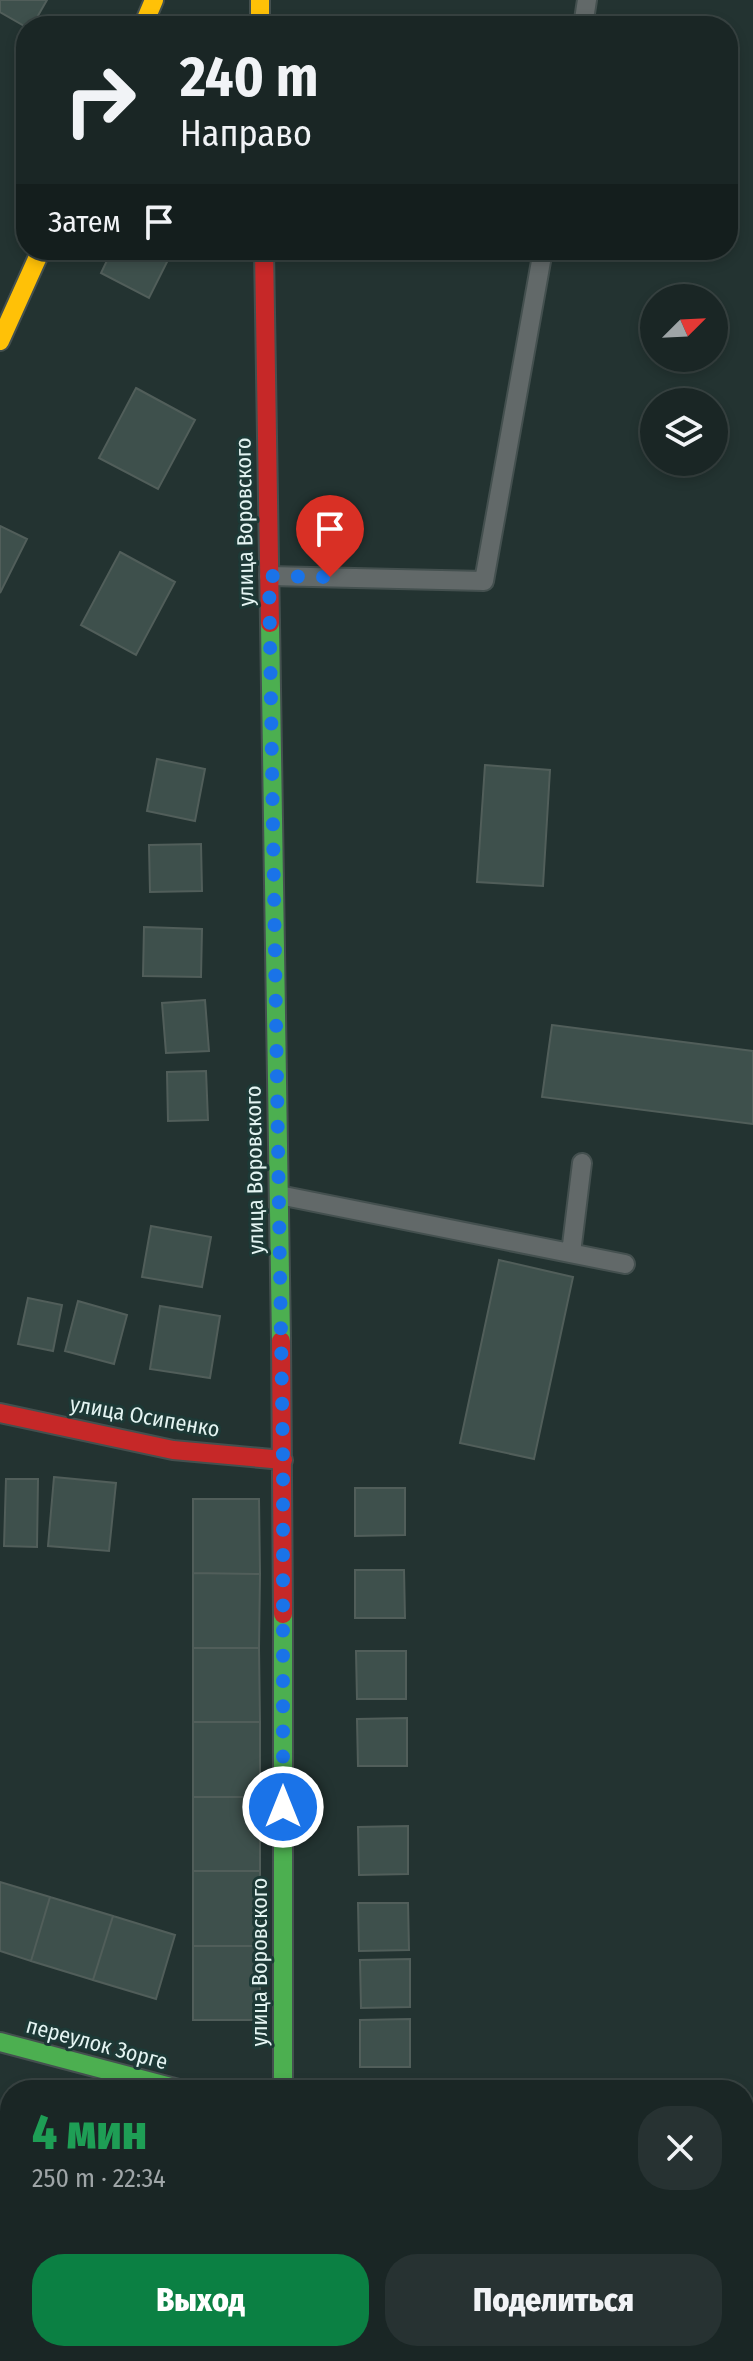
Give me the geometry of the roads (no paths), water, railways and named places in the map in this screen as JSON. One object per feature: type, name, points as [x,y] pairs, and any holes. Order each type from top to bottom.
[{"type":"street","points":[[0,341],[36,260]]},
{"type":"street","name":"улица Воровского","points":[[264,260],[283,1460],[283,2080]]},
{"type":"street","name":"улица Осипенко","points":[[0,1413],[173,1450],[283,1460]]},
{"type":"street","name":"переулок Зорге","points":[[0,2042],[144,2080]]},
{"type":"lane","points":[[269,576],[484,581],[541,260]]},
{"type":"lane","points":[[571,1253],[582,1163]]},
{"type":"lane","points":[[279,1195],[625,1264]]}]
